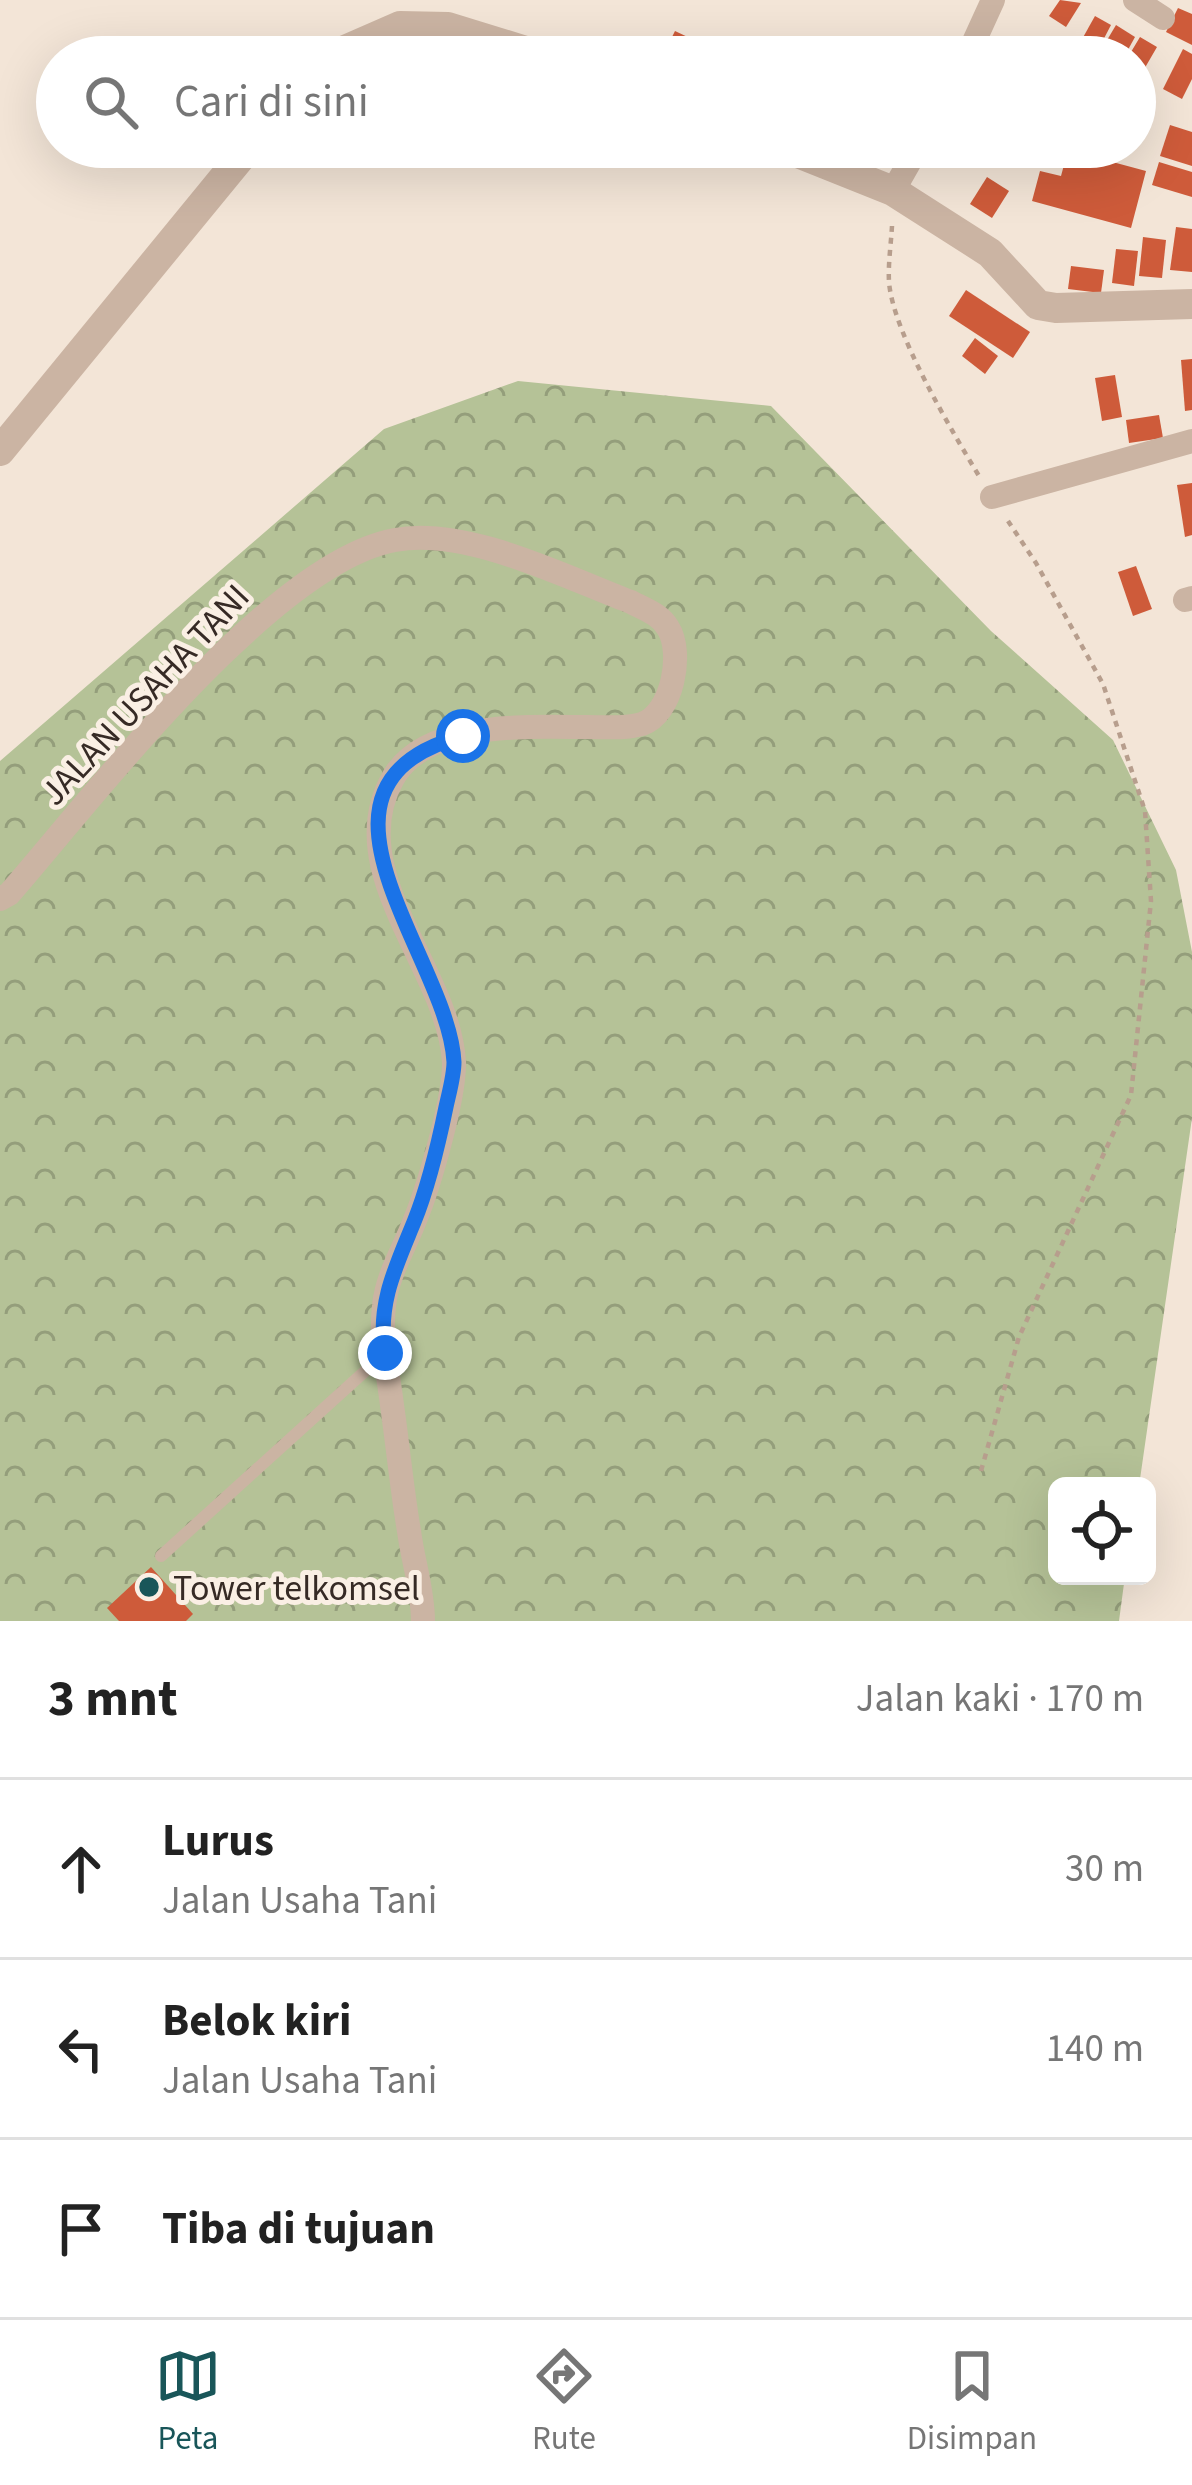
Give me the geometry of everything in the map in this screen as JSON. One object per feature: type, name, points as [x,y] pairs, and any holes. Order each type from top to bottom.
[{"type":"street","points":[[977,36],[993,0]]},
{"type":"street","points":[[1135,0],[1163,18]]},
{"type":"street","points":[[377,36],[400,26],[448,27],[477,36]]},
{"type":"street","points":[[0,451],[231,168]]},
{"type":"street","points":[[836,168],[893,191],[990,253],[1037,305],[1192,304]]},
{"type":"street","points":[[893,191],[906,168]]},
{"type":"street","points":[[992,497],[1192,441]]},
{"type":"street","name":"JALAN USAHA TANI","points":[[0,899],[142,739],[262,615],[344,558],[395,539],[452,539],[631,602],[669,629],[673,677],[664,703],[647,723],[501,727],[439,742],[411,756],[394,776],[381,808],[379,842],[394,905],[445,1009],[454,1065],[432,1171],[385,1299],[382,1333],[423,1621]]},
{"type":"lane","points":[[161,1556],[385,1353]]},
{"type":"path","points":[[893,191],[889,285],[919,364],[950,428],[1036,563],[1102,684],[1145,812],[1151,901],[1131,1095],[1018,1337],[981,1471]]},
{"type":"green space","points":[[518,381],[771,406],[991,631],[1113,740],[1176,870],[1192,952],[1192,1118],[1140,1477],[1048,1477],[1048,1585],[1124,1585],[1119,1621],[0,1621],[0,761],[384,429]]},
{"type":"building","points":[[1060,0],[1081,3],[1066,27],[1049,16]]},
{"type":"building","points":[[1178,8],[1192,14],[1192,45],[1166,32]]},
{"type":"building","points":[[1095,16],[1111,25],[1105,36],[1084,36]]},
{"type":"building","points":[[1116,25],[1133,36],[1109,36]]},
{"type":"building","points":[[1183,49],[1192,54],[1192,79],[1182,99],[1163,89]]},
{"type":"building","points":[[1170,125],[1192,132],[1192,166],[1160,156]]},
{"type":"building","points":[[1159,162],[1192,172],[1192,197],[1152,185]]},
{"type":"building","points":[[1063,168],[1146,171],[1131,228],[1032,201],[1040,171],[1061,176]]},
{"type":"building","points":[[987,177],[1009,191],[992,218],[970,204]]},
{"type":"building","points":[[1176,227],[1192,229],[1192,272],[1170,270]]},
{"type":"building","points":[[1143,237],[1166,240],[1162,278],[1139,276]]},
{"type":"building","points":[[1116,249],[1138,251],[1134,286],[1112,283]]},
{"type":"building","points":[[1071,266],[1104,270],[1101,293],[1068,289]]},
{"type":"building","points":[[966,290],[1030,332],[1013,358],[949,316]]},
{"type":"building","points":[[975,338],[998,356],[985,374],[962,356]]},
{"type":"building","points":[[1192,359],[1192,410],[1185,411],[1181,360]]},
{"type":"building","points":[[1115,375],[1122,417],[1102,421],[1095,378]]},
{"type":"building","points":[[1159,415],[1163,438],[1129,443],[1126,420]]},
{"type":"building","points":[[1192,483],[1192,535],[1185,537],[1177,485]]},
{"type":"building","points":[[1136,566],[1152,609],[1133,616],[1118,572]]},
{"type":"building","name":"Tower telkomsel","points":[[151,1567],[193,1614],[186,1621],[119,1621],[107,1608]]},
{"type":"place","name":"Tower telkomsel","points":[[149,1587]]},
{"type":"route","points":[[385,1353],[385,1299],[432,1171],[454,1065],[445,1009],[394,905],[379,842],[381,808],[394,776],[411,756],[463,736]]}]
